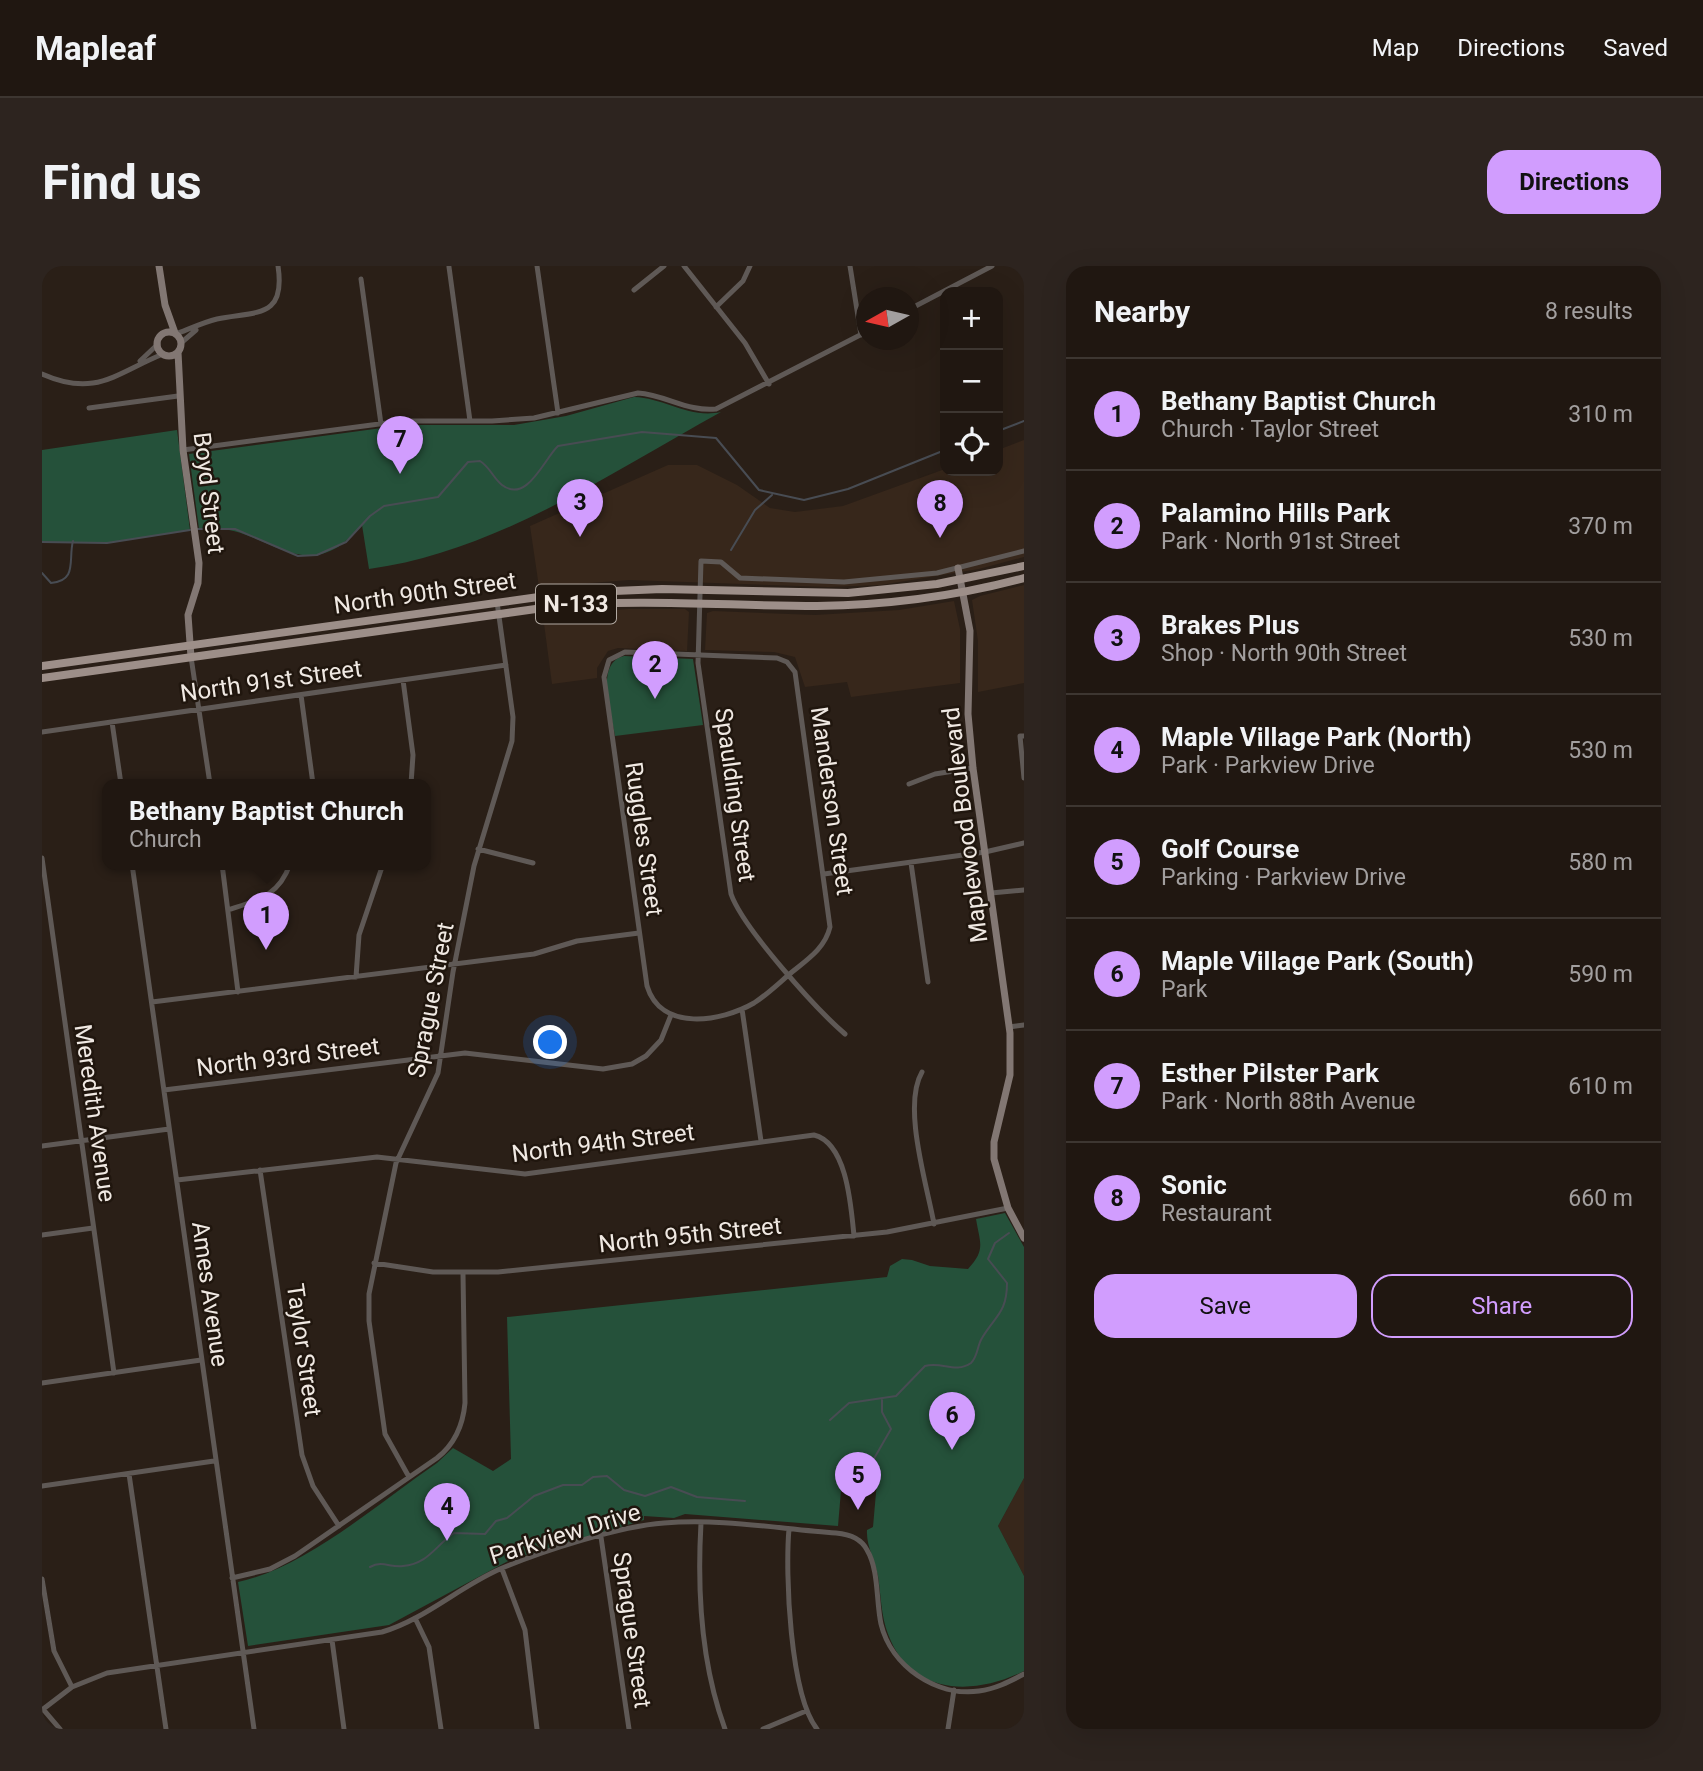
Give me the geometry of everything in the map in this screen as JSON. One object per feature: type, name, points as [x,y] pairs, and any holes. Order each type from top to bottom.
[{"type":"main road","name":"North 90th Street","points":[[42,666],[589,591],[848,593],[960,580],[1024,565]]},
{"type":"main road","name":"North 90th Street","points":[[42,678],[598,602],[849,605],[962,592],[1024,578]]},
{"type":"street","points":[[159,266],[165,306],[181,343],[204,324]]},
{"type":"street","points":[[162,334],[175,334],[215,319],[263,312],[275,301],[280,284],[278,266]]},
{"type":"street","points":[[537,266],[558,413]]},
{"type":"street","points":[[634,290],[664,266]]},
{"type":"street","points":[[684,266],[745,343],[769,384]]},
{"type":"street","points":[[716,307],[743,281],[750,266]]},
{"type":"street","points":[[850,266],[856,295]]},
{"type":"street","points":[[970,266],[972,276]]},
{"type":"street","points":[[919,304],[992,266]]},
{"type":"street","points":[[449,267],[470,421]]},
{"type":"street","points":[[361,279],[381,424]]},
{"type":"street","points":[[133,368],[158,344],[162,334],[165,306]]},
{"type":"street","points":[[183,450],[424,420],[513,420],[558,413],[638,393],[653,395],[694,409],[716,409],[856,337]]},
{"type":"street","name":"Boyd Street","points":[[181,343],[178,352],[177,387],[197,551],[198,583],[188,615],[191,657]]},
{"type":"street","name":"Boyd Street","points":[[158,344],[165,354],[177,387]]},
{"type":"street","points":[[42,374],[69,384],[87,385],[112,380],[165,354],[178,352]]},
{"type":"street","points":[[89,408],[178,396]]},
{"type":"street","points":[[958,568],[1024,551]]},
{"type":"street","name":"Spaulding Street","points":[[845,1034],[789,974],[744,918],[731,894],[698,654],[701,561],[721,562],[740,578],[814,582],[895,579],[958,568]]},
{"type":"street","name":"Maplewood Boulevard","points":[[958,568],[971,642],[968,714],[973,768],[1009,1027],[1010,1075],[994,1149],[1008,1208],[1024,1238]]},
{"type":"street","name":"Sprague Street","points":[[409,1477],[390,1446],[383,1420],[369,1321],[369,1294],[398,1157],[433,1087],[478,849],[512,741],[513,717],[497,602]]},
{"type":"street","name":"Ruggles Street","points":[[671,1015],[658,1006],[649,993],[604,677],[610,658],[625,652],[698,654]]},
{"type":"street","name":"Manderson Street","points":[[698,654],[777,658],[792,666],[797,677],[830,919],[825,941],[789,974]]},
{"type":"street","points":[[191,657],[209,779]]},
{"type":"street","name":"North 91st Street","points":[[42,732],[506,665]]},
{"type":"street","points":[[403,680],[413,755],[411,779]]},
{"type":"street","points":[[301,695],[312,779]]},
{"type":"street","points":[[112,722],[120,779]]},
{"type":"street","points":[[1024,736],[1020,736],[1024,778]]},
{"type":"street","points":[[909,784],[935,774],[973,768]]},
{"type":"street","points":[[824,874],[985,852],[1024,843]]},
{"type":"street","points":[[478,849],[533,863]]},
{"type":"street","name":"Meredith Avenue","points":[[42,858],[114,1373]]},
{"type":"street","points":[[911,863],[928,982]]},
{"type":"street","name":"Ames Avenue","points":[[133,870],[214,1461],[254,1729]]},
{"type":"street","points":[[223,870],[238,992]]},
{"type":"street","points":[[228,909],[272,894],[281,884],[287,870]]},
{"type":"street","points":[[356,977],[359,935],[381,870]]},
{"type":"street","points":[[991,893],[1024,890]]},
{"type":"street","points":[[152,1002],[534,954],[577,942],[639,933]]},
{"type":"street","points":[[671,1015],[697,1019],[742,1009],[789,974]]},
{"type":"street","points":[[742,1009],[761,1141]]},
{"type":"street","name":"North 93rd Street","points":[[164,1090],[441,1055],[481,1053],[589,1069],[622,1066],[650,1054],[661,1040],[671,1015]]},
{"type":"street","points":[[1009,1027],[1024,1025]]},
{"type":"street","points":[[922,1072],[916,1088],[916,1118],[934,1224]]},
{"type":"street","points":[[42,1146],[169,1129]]},
{"type":"street","name":"North 94th Street","points":[[177,1180],[349,1159],[398,1157],[478,1171],[524,1174],[808,1135],[825,1139],[839,1157],[854,1236]]},
{"type":"street","name":"Taylor Street","points":[[260,1170],[302,1455],[313,1486],[338,1526]]},
{"type":"street","name":"North 95th Street","points":[[374,1263],[463,1274],[854,1236],[934,1224],[1008,1208]]},
{"type":"street","points":[[42,1235],[93,1228]]},
{"type":"street","points":[[232,1578],[280,1565],[441,1454],[457,1433],[466,1403],[463,1274]]},
{"type":"street","points":[[42,1383],[201,1360]]},
{"type":"street","points":[[42,1486],[214,1461]]},
{"type":"street","points":[[129,1474],[166,1729]]},
{"type":"street","points":[[701,1523],[699,1575],[702,1621],[712,1686],[725,1729]]},
{"type":"street","name":"Parkview Drive","points":[[42,1709],[72,1687],[107,1673],[382,1632],[415,1618],[502,1569],[649,1524],[701,1523],[844,1534],[860,1542],[870,1556],[881,1623],[892,1649],[918,1676],[954,1690],[989,1689],[1024,1674]]},
{"type":"street","points":[[789,1529],[789,1594],[806,1711],[817,1729]]},
{"type":"street","name":"Sprague Street","points":[[601,1537],[629,1729]]},
{"type":"street","points":[[502,1569],[525,1630],[537,1729]]},
{"type":"street","points":[[42,1579],[54,1651],[72,1687]]},
{"type":"street","points":[[415,1618],[429,1647],[441,1729]]},
{"type":"street","points":[[332,1640],[344,1729]]},
{"type":"street","points":[[948,1729],[954,1690]]},
{"type":"street","points":[[42,1709],[60,1729]]},
{"type":"street","points":[[763,1729],[806,1711]]},
{"type":"shaded area","points":[[1024,440],[1024,557],[979,569],[881,585],[828,587],[629,580],[539,587],[530,526],[668,465],[697,465],[737,485],[770,508],[795,512],[843,506],[940,471],[940,476],[1003,476],[1003,448]]},
{"type":"shaded area","points":[[1024,585],[1024,683],[978,692],[978,641],[972,600]]},
{"type":"shaded area","points":[[954,601],[960,629],[960,683],[851,697],[847,682],[805,687],[795,657],[774,652],[705,650],[707,613],[713,611],[815,615],[899,610]]},
{"type":"shaded area","points":[[628,609],[685,609],[689,612],[687,651],[618,648],[608,651],[597,668],[597,678],[552,684],[543,616]]},
{"type":"shaded area","points":[[1024,1478],[1024,1576],[998,1526]]},
{"type":"green space","points":[[634,397],[698,413],[721,412],[551,507],[462,546],[416,560],[369,569],[362,525],[338,547],[321,554],[304,555],[288,552],[238,532],[219,528],[199,529],[189,454],[404,425],[514,425],[566,416]]},
{"type":"green space","points":[[177,430],[190,530],[107,543],[42,542],[42,450]]},
{"type":"green space","points":[[624,656],[693,659],[703,725],[615,736],[607,679],[615,661]]},
{"type":"green space","points":[[1005,1213],[1024,1247],[1024,1478],[998,1526],[1024,1576],[1024,1671],[985,1684],[965,1687],[946,1685],[928,1680],[912,1669],[898,1654],[886,1627],[878,1576],[867,1536],[867,1530],[873,1527],[878,1470],[843,1467],[838,1526],[685,1514],[674,1518],[644,1516],[644,1520],[510,1560],[389,1625],[248,1646],[238,1582],[289,1563],[341,1532],[437,1463],[453,1448],[493,1471],[511,1459],[507,1317],[887,1277],[890,1266],[902,1259],[930,1266],[968,1269],[979,1251],[976,1219]]},
{"type":"waterway","points":[[1003,429],[1024,421]]},
{"type":"waterway","points":[[195,529],[235,529],[298,556],[317,555],[346,542],[370,516],[384,506],[438,497],[468,462],[480,461],[502,485],[519,489],[534,478],[558,446],[642,432],[716,438],[759,490],[804,500],[848,489],[940,452]]},
{"type":"waterway","points":[[731,550],[755,510],[772,495]]},
{"type":"waterway","points":[[42,542],[107,543],[190,530]]},
{"type":"waterway","points":[[42,573],[51,583],[69,574],[73,541]]},
{"type":"waterway","points":[[830,1420],[849,1403],[896,1396],[925,1366],[959,1367],[971,1363],[982,1338],[1005,1301],[1007,1283],[988,1259],[995,1243],[1009,1233]]},
{"type":"waterway","points":[[868,1469],[891,1429],[882,1412],[882,1400]]},
{"type":"waterway","points":[[370,1567],[379,1564],[412,1565],[431,1554],[454,1533],[485,1534],[496,1521],[507,1518],[534,1496],[563,1485],[582,1485],[593,1477],[607,1476],[624,1490],[645,1496],[671,1487],[697,1497],[745,1501]]},
{"type":"place","name":"Esther Pilster Park","points":[[400,474]]},
{"type":"place","name":"Brakes Plus","points":[[580,537]]},
{"type":"place","name":"Sonic","points":[[940,538]]},
{"type":"place","name":"Palamino Hills Park","points":[[655,699]]},
{"type":"place","name":"Bethany Baptist Church","points":[[266,950]]},
{"type":"place","name":"Maple Village Park (South)","points":[[952,1450]]},
{"type":"place","name":"Golf Course","points":[[858,1510]]},
{"type":"place","name":"Maple Village Park (North)","points":[[447,1541]]}]
